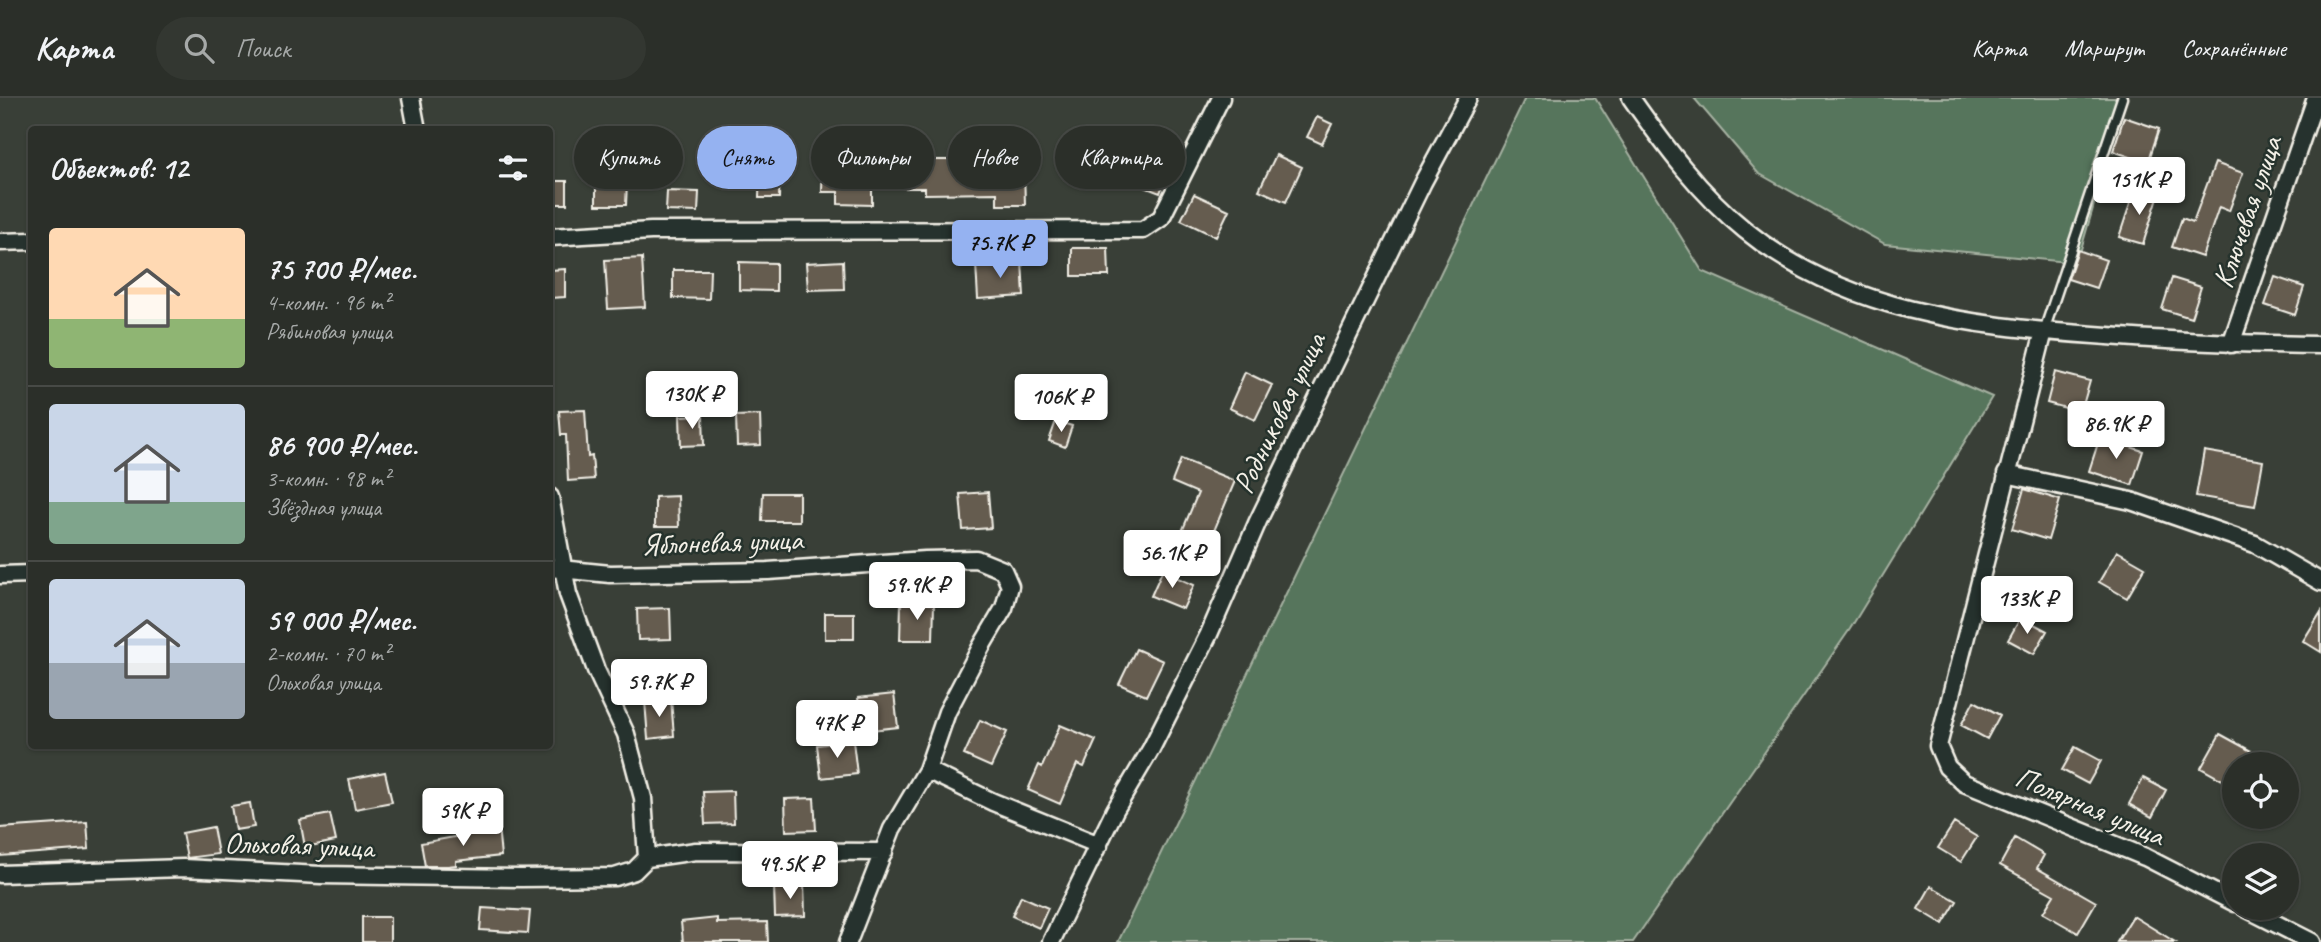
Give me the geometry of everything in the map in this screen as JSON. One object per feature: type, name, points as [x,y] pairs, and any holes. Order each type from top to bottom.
[{"type":"street","points":[[411,98],[416,126]]},
{"type":"street","points":[[553,237],[650,231],[1143,230],[1161,218],[1221,98]]},
{"type":"street","name":"Родниковая улица","points":[[1051,942],[1115,810],[1151,749],[1209,634],[1258,521],[1423,181],[1468,98]]},
{"type":"street","points":[[1631,98],[1681,166],[1744,230],[1784,258],[1842,289],[1893,307],[1963,321],[2044,331],[2231,344],[2321,345]]},
{"type":"street","name":"Ключевая улица","points":[[2231,344],[2316,98]]},
{"type":"street","points":[[0,242],[28,242]]},
{"type":"street","points":[[2044,331],[2006,474],[2131,501],[2255,544],[2321,582]]},
{"type":"street","name":"Полярная улица","points":[[2006,474],[1938,746],[1947,766],[1964,782],[2145,857],[2222,896]]},
{"type":"street","points":[[553,532],[556,568],[596,670],[626,734],[643,798],[647,858]]},
{"type":"street","name":"Яблоневая улица","points":[[556,568],[610,573],[755,571],[976,559],[1003,570],[1010,586],[1004,608],[947,712],[928,771]]},
{"type":"street","points":[[0,575],[28,574]]},
{"type":"street","points":[[848,942],[892,829],[928,771],[993,802],[1099,845]]},
{"type":"street","name":"Ольховая улица","points":[[0,874],[183,868],[321,875],[615,877],[634,871],[647,858],[696,851],[884,852]]},
{"type":"street","points":[[2269,920],[2312,942]]},
{"type":"lane","points":[[2044,331],[2122,98]]},
{"type":"green space","points":[[1525,98],[1595,98],[1702,271],[1992,397],[1850,629],[1633,942],[1118,942]]},
{"type":"green space","points":[[1694,98],[2125,98],[2077,263],[1885,244],[1758,173]]},
{"type":"building","points":[[1317,117],[1332,124],[1322,144],[1307,137]]},
{"type":"building","points":[[2124,117],[2159,129],[2148,163],[2113,151]]},
{"type":"building","points":[[1276,155],[1302,167],[1286,202],[1259,190]]},
{"type":"building","points":[[934,160],[948,160],[948,189],[1025,189],[1025,205],[997,205],[997,193],[925,194],[925,189],[934,189]]},
{"type":"building","points":[[2215,163],[2243,173],[2229,211],[2219,207],[2202,257],[2172,247],[2182,218],[2193,222]]},
{"type":"building","points":[[553,181],[567,181],[567,204],[553,204]]},
{"type":"building","points":[[596,189],[627,189],[626,205],[596,205]]},
{"type":"building","points":[[759,189],[779,189],[779,198],[759,198]]},
{"type":"building","points":[[822,189],[872,189],[872,205],[838,204],[838,192],[822,192]]},
{"type":"building","points":[[2135,189],[2158,197],[2143,244],[2119,237]]},
{"type":"building","points":[[667,191],[699,192],[698,212],[666,211]]},
{"type":"building","points":[[1194,194],[1229,210],[1216,237],[1181,220]]},
{"type":"building","points":[[1072,248],[1108,248],[1109,276],[1072,276]]},
{"type":"building","points":[[2078,250],[2106,260],[2096,288],[2068,279]]},
{"type":"building","points":[[642,258],[645,307],[608,309],[605,260]]},
{"type":"building","points":[[843,261],[844,289],[808,290],[806,263]]},
{"type":"building","points":[[1022,261],[1024,296],[978,299],[976,264]]},
{"type":"building","points":[[739,262],[776,263],[776,291],[739,290]]},
{"type":"building","points":[[565,269],[565,297],[553,298],[553,270]]},
{"type":"building","points":[[673,270],[710,270],[709,299],[673,298]]},
{"type":"building","points":[[2275,277],[2304,287],[2295,315],[2265,305]]},
{"type":"building","points":[[2172,278],[2201,287],[2191,318],[2162,309]]},
{"type":"building","points":[[1245,372],[1272,385],[1255,420],[1229,408]]},
{"type":"building","points":[[2055,372],[2090,381],[2081,412],[2047,403]]},
{"type":"building","points":[[585,410],[588,457],[592,456],[594,479],[568,481],[566,435],[561,435],[559,411]]},
{"type":"building","points":[[703,415],[704,445],[681,446],[680,416]]},
{"type":"building","points":[[760,415],[761,445],[737,446],[736,416]]},
{"type":"building","points":[[1056,421],[1072,426],[1065,447],[1049,441]]},
{"type":"building","points":[[2100,437],[2143,451],[2132,485],[2089,471]]},
{"type":"building","points":[[2204,451],[2263,461],[2255,506],[2196,496]]},
{"type":"building","points":[[1181,459],[1235,481],[1203,557],[1176,546],[1198,493],[1172,482]]},
{"type":"building","points":[[2024,489],[2060,500],[2048,540],[2012,529]]},
{"type":"building","points":[[988,492],[991,528],[963,530],[960,494]]},
{"type":"building","points":[[763,493],[799,493],[799,521],[762,521]]},
{"type":"building","points":[[678,496],[679,527],[655,527],[655,497]]},
{"type":"building","points":[[2117,551],[2145,567],[2127,598],[2099,582]]},
{"type":"building","points":[[1162,571],[1194,585],[1183,609],[1151,596]]},
{"type":"building","points":[[901,603],[934,604],[933,640],[900,640]]},
{"type":"building","points":[[670,608],[671,639],[638,640],[637,609]]},
{"type":"building","points":[[2321,612],[2321,652],[2303,641]]},
{"type":"building","points":[[825,613],[854,613],[854,639],[825,639]]},
{"type":"building","points":[[2021,617],[2047,631],[2034,654],[2008,640]]},
{"type":"building","points":[[1136,649],[1163,661],[1146,696],[1119,684]]},
{"type":"building","points":[[894,694],[898,727],[862,731],[858,698]]},
{"type":"building","points":[[671,699],[674,736],[648,739],[645,701]]},
{"type":"building","points":[[1974,701],[2000,715],[1987,739],[1961,725]]},
{"type":"building","points":[[980,720],[1007,732],[991,767],[964,755]]},
{"type":"building","points":[[1060,725],[1096,740],[1084,767],[1077,764],[1060,804],[1028,790],[1039,765],[1042,767]]},
{"type":"building","points":[[2220,734],[2251,751],[2222,752],[2222,780],[2201,768]]},
{"type":"building","points":[[853,741],[857,774],[821,778],[817,745]]},
{"type":"building","points":[[2075,747],[2101,761],[2088,784],[2062,770]]},
{"type":"building","points":[[385,772],[392,802],[355,809],[349,779]]},
{"type":"building","points":[[2143,778],[2166,790],[2152,817],[2129,804]]},
{"type":"building","points":[[733,791],[734,823],[705,824],[703,792]]},
{"type":"building","points":[[814,798],[816,830],[786,831],[785,799]]},
{"type":"building","points":[[250,803],[254,827],[235,830],[231,806]]},
{"type":"building","points":[[330,814],[336,841],[305,847],[300,820]]},
{"type":"building","points":[[87,822],[89,849],[0,856],[0,828]]},
{"type":"building","points":[[1954,823],[1977,837],[1961,862],[1938,848]]},
{"type":"building","points":[[498,826],[501,856],[456,861],[456,865],[425,866],[421,843],[471,834],[471,828]]},
{"type":"building","points":[[213,827],[218,854],[187,858],[182,833]]},
{"type":"building","points":[[2015,838],[2044,855],[2037,868],[2096,902],[2078,933],[2043,913],[2054,895],[2000,865]]},
{"type":"building","points":[[804,884],[805,916],[775,917],[774,885]]},
{"type":"building","points":[[1931,886],[1957,901],[1943,924],[1918,909]]},
{"type":"building","points":[[1021,896],[1048,908],[1039,928],[1012,916]]},
{"type":"building","points":[[482,908],[530,911],[528,933],[480,930]]},
{"type":"building","points":[[2133,916],[2175,942],[2117,942]]},
{"type":"building","points":[[362,917],[390,917],[390,942],[362,942]]},
{"type":"building","points":[[717,918],[717,923],[767,922],[768,942],[683,942],[681,922]]}]
